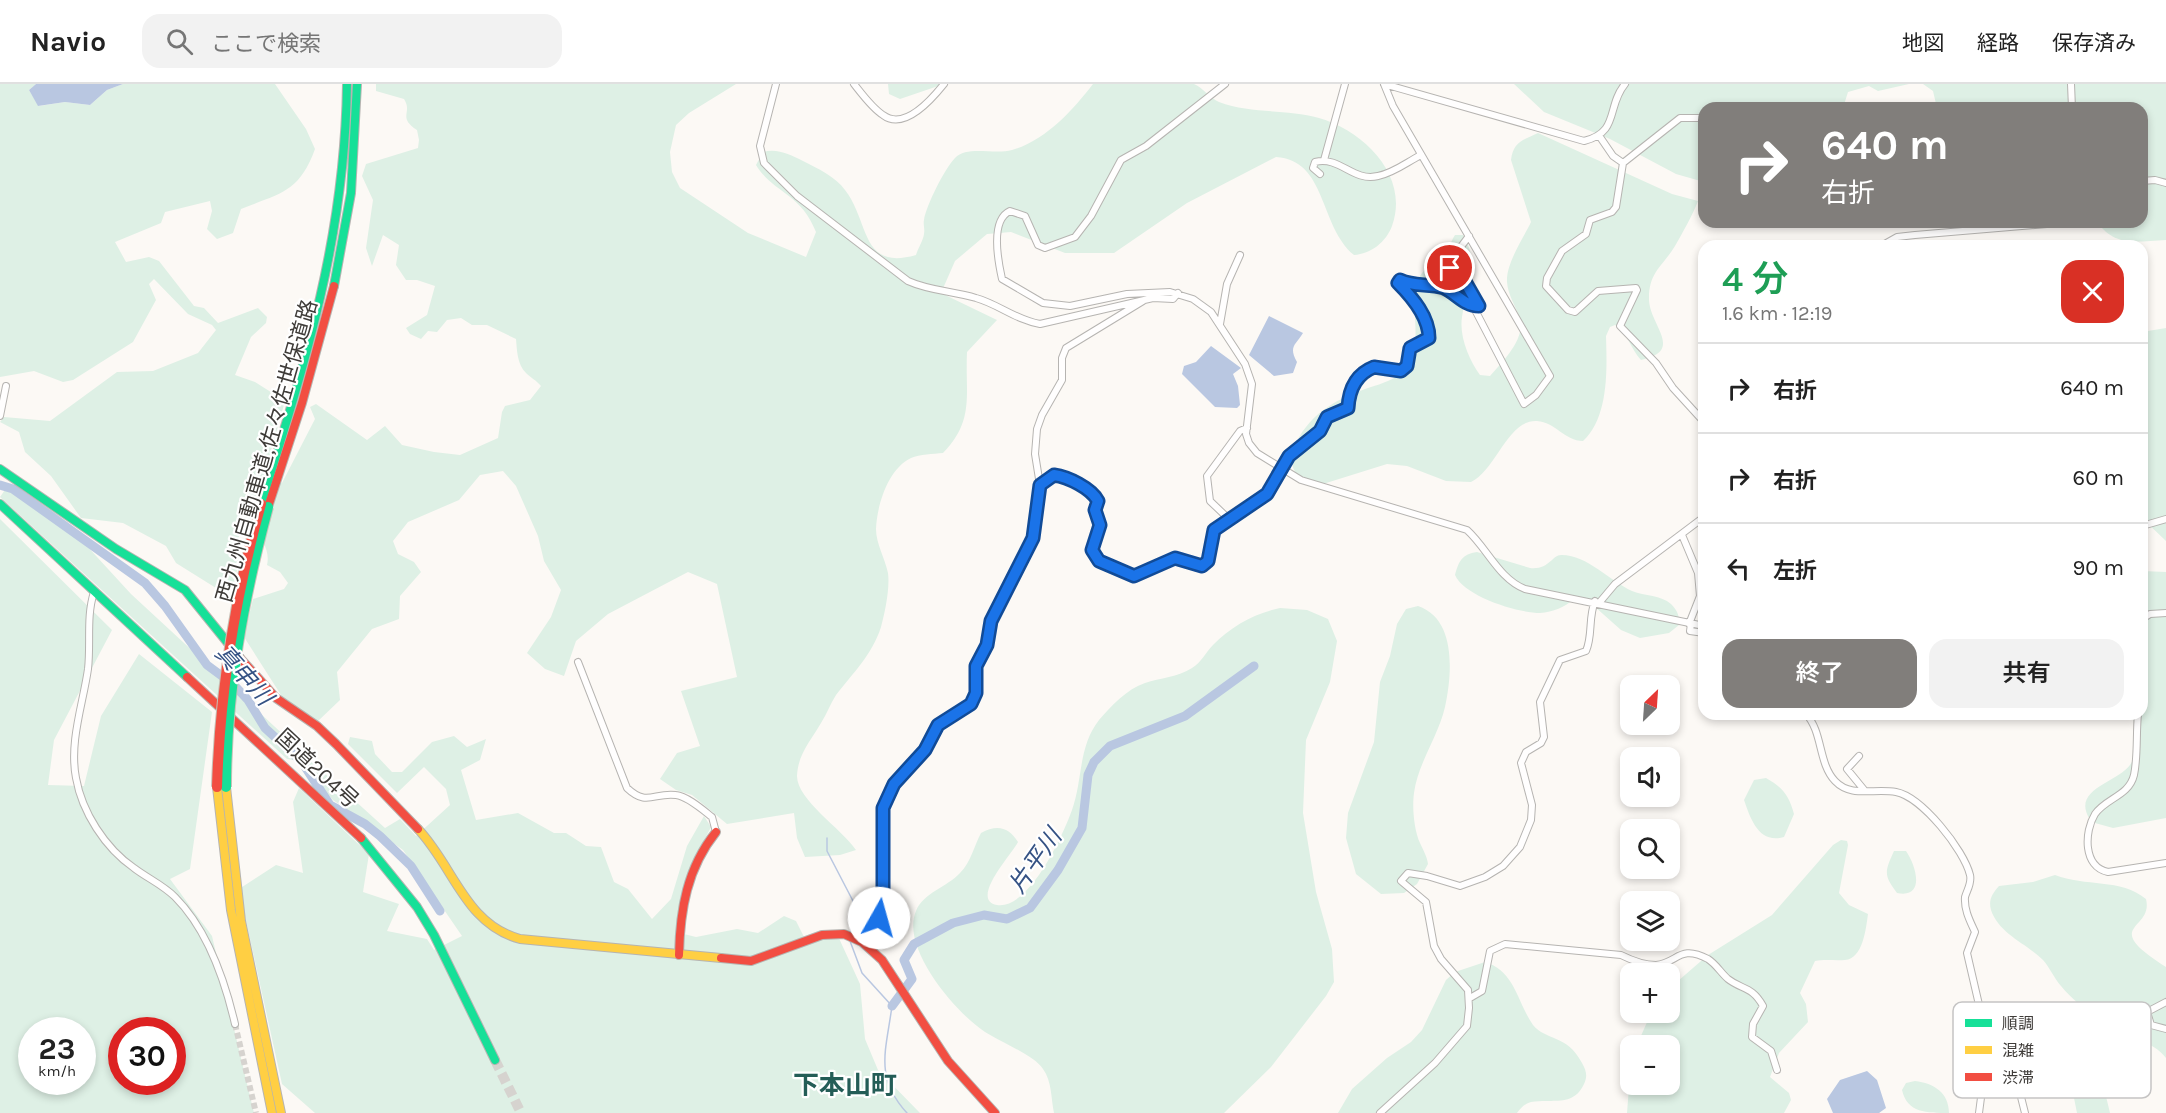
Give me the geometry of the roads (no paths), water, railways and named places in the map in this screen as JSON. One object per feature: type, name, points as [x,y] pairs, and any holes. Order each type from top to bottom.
[{"type":"main road","name":"西九州自動車道;佐々佐世保道路","points":[[265,505],[311,340],[332,251],[345,163],[347,84]]},
{"type":"main road","name":"西九州自動車道;佐々佐世保道路","points":[[272,1113],[236,945],[224,868],[219,720],[226,651],[241,575],[324,331],[343,253],[356,162],[357,84]]},
{"type":"main road","points":[[0,469],[116,549],[185,590],[259,681],[276,698],[317,726],[430,842],[472,909],[489,927],[502,934],[520,939],[751,961],[834,933],[844,934],[872,950],[882,960],[961,1079],[995,1113]]},
{"type":"main road","name":"国道204号","points":[[0,504],[360,836],[417,907],[434,935],[495,1060]]},
{"type":"main road","name":"西九州自動車道;佐々佐世保道路","points":[[221,787],[241,921],[281,1113]]},
{"type":"main road","points":[[679,955],[682,905],[688,885],[702,850],[716,832]]},
{"type":"street","points":[[776,84],[760,146],[764,163],[797,196],[908,282],[920,287],[974,297],[1027,322],[1040,324],[1143,301],[1173,299],[1178,293]]},
{"type":"street","points":[[854,84],[884,116],[895,120],[917,111],[931,101],[944,84]]},
{"type":"street","points":[[1225,84],[1146,146],[1121,160],[1091,216],[1075,237],[1045,248],[1038,245],[1025,216],[1010,211],[1004,215],[999,223],[1002,279],[1043,303],[1070,306],[1127,294],[1178,293],[1201,304],[1220,324],[1245,364],[1252,384],[1247,428],[1248,443],[1257,453],[1301,480],[1467,530],[1481,542],[1503,575],[1517,586],[1698,625]]},
{"type":"street","points":[[1324,160],[1345,84]]},
{"type":"street","points":[[1384,84],[1569,139],[1584,141],[1600,137]]},
{"type":"street","points":[[1384,84],[1393,106],[1550,376],[1529,403],[1524,404],[1473,306]]},
{"type":"street","points":[[1600,137],[1625,84]]},
{"type":"street","points":[[2072,102],[2073,85]]},
{"type":"street","points":[[1698,118],[1680,118],[1623,164],[1617,207],[1612,212],[1590,220],[1586,234],[1562,251],[1547,278],[1546,286],[1568,310],[1575,312],[1598,291],[1636,288],[1620,326],[1656,363],[1673,388],[1698,415]]},
{"type":"street","points":[[1600,137],[1613,156],[1623,164]]},
{"type":"street","points":[[1320,174],[1313,166],[1324,160],[1329,160],[1357,175],[1371,177],[1393,171],[1421,155]]},
{"type":"street","points":[[2148,181],[2166,183]]},
{"type":"street","points":[[1892,240],[1897,237],[1999,228]]},
{"type":"street","points":[[1040,485],[1054,475],[1063,476],[1094,494],[1098,501],[1095,514],[1100,525],[1092,550],[1099,561],[1134,576],[1175,558],[1202,566],[1208,561],[1214,530],[1231,521],[1267,494],[1289,456],[1320,431],[1327,417],[1348,408],[1348,394],[1357,379],[1368,369],[1374,367],[1401,371],[1407,366],[1410,348],[1429,338],[1429,331],[1418,305],[1398,283],[1400,280],[1410,285],[1425,284],[1444,289],[1473,306],[1479,306],[1463,278],[1448,264],[1469,236]]},
{"type":"street","points":[[1220,324],[1221,303],[1230,274],[1240,255]]},
{"type":"street","points":[[872,950],[883,894],[883,808],[894,784],[925,750],[938,725],[971,704],[976,693],[976,666],[987,645],[991,621],[1033,538],[1040,485],[1035,454],[1037,429],[1042,415],[1062,380],[1062,358],[1066,348],[1101,329],[1143,301]]},
{"type":"street","points":[[0,416],[3,412],[6,386]]},
{"type":"street","points":[[1231,521],[1210,501],[1208,476],[1239,431],[1247,428]]},
{"type":"street","points":[[2148,524],[2166,519]]},
{"type":"street","points":[[1380,1113],[1435,1063],[1467,1026],[1470,998],[1468,990],[1441,959],[1434,946],[1426,902],[1401,880],[1408,873],[1434,877],[1460,886],[1485,878],[1503,866],[1520,847],[1531,820],[1532,805],[1521,763],[1526,752],[1541,743],[1544,737],[1540,702],[1560,660],[1586,651],[1590,642],[1591,612],[1597,602],[1615,584],[1698,522]]},
{"type":"street","points":[[1682,535],[1698,573]]},
{"type":"street","points":[[94,592],[88,611],[88,668],[75,745],[75,776],[81,798],[92,822],[112,848],[133,868],[175,897],[196,924],[229,998],[235,1024]]},
{"type":"street","points":[[1698,602],[1690,624],[1690,631],[1698,632]]},
{"type":"street","points":[[2148,615],[2166,613]]},
{"type":"street","points":[[578,662],[627,788],[634,795],[647,799],[676,795],[712,817],[716,832]]},
{"type":"street","points":[[1811,720],[1830,775],[1844,788],[1895,792],[1917,804],[1951,838],[1970,875],[1965,906],[1975,932],[1967,953],[1978,1002]]},
{"type":"street","points":[[2138,720],[2133,776],[2122,794],[2095,815],[2088,837],[2090,859],[2100,870],[2108,872],[2166,863]]},
{"type":"street","points":[[1859,756],[1847,769],[1865,791]]},
{"type":"street","points":[[1470,998],[1482,991],[1490,951],[1505,944],[1621,955],[1635,962],[1655,965],[1664,963],[1679,953],[1696,954],[1710,960],[1729,980],[1749,988],[1760,1001],[1763,1006],[1753,1024],[1752,1036],[1771,1051],[1777,1070]]},
{"type":"street","points":[[2151,1010],[2166,1002]]},
{"type":"street","points":[[2151,1025],[2166,1029]]},
{"type":"street","points":[[1979,1113],[1980,1098]]},
{"type":"street","points":[[2021,1098],[2025,1113]]},
{"type":"water","points":[[36,84],[123,84],[107,90],[90,105],[65,102],[38,106],[29,90]]},
{"type":"water","points":[[1269,316],[1303,333],[1293,349],[1297,362],[1293,373],[1274,376],[1249,355]]},
{"type":"water","points":[[1211,346],[1241,368],[1233,374],[1238,386],[1240,405],[1237,408],[1215,407],[1182,374],[1184,366],[1196,362]]},
{"type":"water","points":[[1867,1071],[1877,1080],[1886,1108],[1879,1113],[1833,1113],[1827,1099],[1840,1080]]},
{"type":"waterway","name":"真申川","points":[[0,485],[13,489],[145,583],[165,606],[207,665],[234,685],[248,700],[265,728],[302,762],[330,805],[365,824],[380,836],[411,866],[440,911]]},
{"type":"waterway","name":"片平川","points":[[892,1006],[912,979],[904,960],[914,944],[953,923],[984,915],[1007,919],[1030,908],[1058,870],[1082,828],[1088,775],[1094,762],[1110,746],[1185,716],[1254,666]]},
{"type":"waterway","points":[[827,838],[827,851],[853,901],[851,932]]},
{"type":"waterway","points":[[850,941],[862,973],[892,1006],[885,1050],[886,1075],[897,1100],[907,1113]]},
{"type":"tunnel","points":[[235,1024],[256,1113]]},
{"type":"tunnel","points":[[495,1060],[521,1113]]},
{"type":"district","name":"下本山町","points":[[845,1085]]}]
